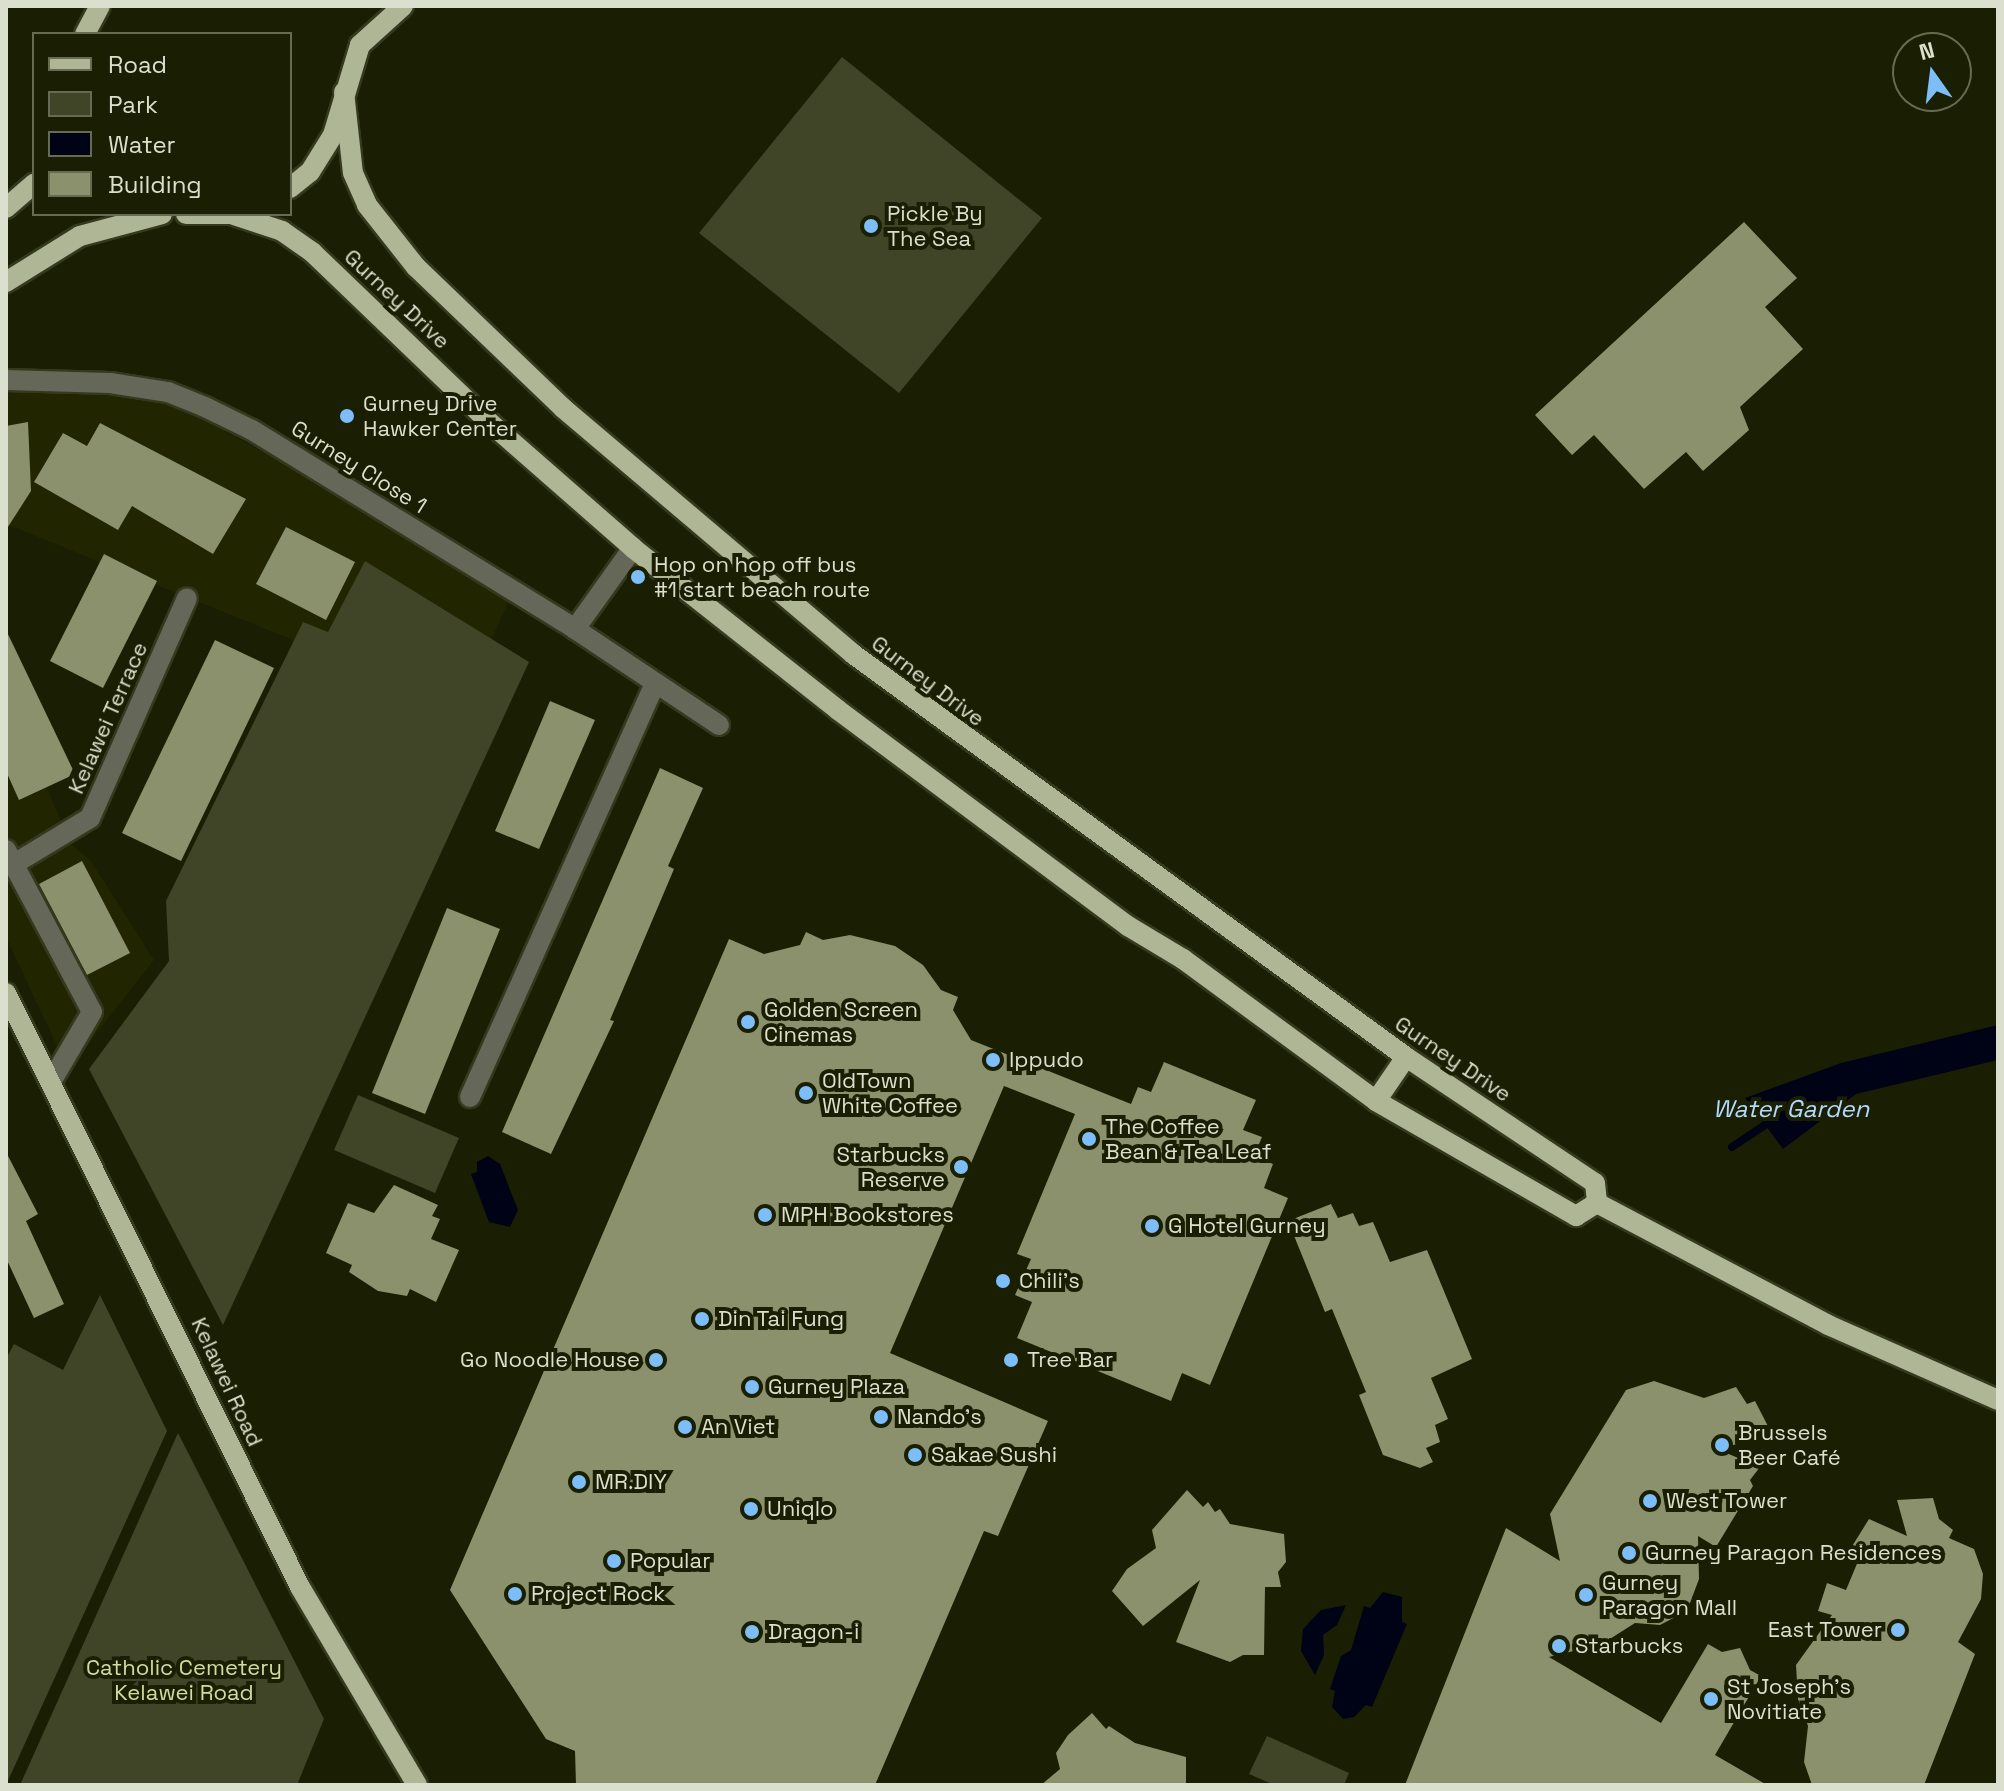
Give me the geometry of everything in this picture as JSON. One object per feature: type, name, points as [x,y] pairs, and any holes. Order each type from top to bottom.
[{"type":"main road","points":[[86,32],[100,6]]},
{"type":"main road","points":[[292,186],[310,172],[333,135],[360,45],[403,6]]},
{"type":"main road","name":"Gurney Drive","points":[[241,216],[282,231],[313,253],[487,420],[633,548],[926,776],[1376,1101],[1576,1216],[1597,1203],[1595,1183],[1406,1057],[864,663],[563,408],[416,267],[367,205],[353,173],[344,92]]},
{"type":"main road","points":[[6,208],[32,186]]},
{"type":"main road","points":[[6,282],[80,236],[155,216]]},
{"type":"main road","name":"Kelawei Road","points":[[6,993],[300,1587],[417,1785]]},
{"type":"main road","points":[[1376,1101],[1406,1057]]},
{"type":"main road","points":[[1597,1203],[1828,1325],[1998,1400]]},
{"type":"street","name":"Gurney Close 1","points":[[6,380],[110,383],[168,392],[205,407],[252,430],[575,629],[719,725]]},
{"type":"street","points":[[575,629],[633,548]]},
{"type":"street","name":"Kelawei Terrace","points":[[10,857],[90,818],[187,598]]},
{"type":"street","points":[[470,1097],[655,684]]},
{"type":"street","points":[[10,857],[92,1012],[51,1082]]},
{"type":"shaded area","points":[[6,369],[178,406],[515,588],[460,708],[6,524]]},
{"type":"shaded area","points":[[6,690],[70,843],[91,861],[154,960],[68,1070],[6,937]]},
{"type":"green space","name":"Pickle By The Sea","points":[[842,57],[1042,218],[899,393],[699,233]]},
{"type":"green space","points":[[365,561],[529,662],[223,1325],[89,1069],[169,961],[166,901],[303,622],[328,632]]},
{"type":"green space","points":[[358,1095],[459,1138],[435,1193],[334,1150]]},
{"type":"green space","points":[[100,1295],[167,1431],[6,1785],[6,1359],[14,1344],[63,1370]]},
{"type":"green space","name":"Catholic Cemetery Kelawei Road","points":[[178,1433],[324,1719],[297,1785],[20,1785]]},
{"type":"green space","points":[[1267,1736],[1349,1773],[1344,1785],[1274,1785],[1249,1774]]},
{"type":"water","name":"Water Garden","points":[[1998,1025],[1998,1060],[1856,1094],[1783,1149],[1745,1098],[1841,1063]]},
{"type":"water","points":[[488,1156],[500,1164],[518,1210],[510,1227],[489,1222],[471,1174],[477,1172],[477,1162]]},
{"type":"water","points":[[1383,1592],[1402,1597],[1402,1622],[1407,1624],[1372,1707],[1366,1705],[1354,1717],[1343,1719],[1332,1707],[1335,1691],[1330,1689],[1341,1656],[1351,1650],[1364,1606],[1370,1608]]},
{"type":"water","points":[[1346,1605],[1337,1625],[1323,1635],[1324,1655],[1315,1675],[1301,1651],[1303,1629],[1321,1610]]},
{"type":"building","points":[[1744,222],[1797,278],[1765,307],[1803,349],[1740,407],[1749,430],[1703,471],[1686,452],[1644,489],[1594,435],[1572,455],[1535,415]]},
{"type":"building","points":[[28,422],[31,491],[6,530],[6,426]]},
{"type":"building","points":[[100,423],[246,499],[213,554],[132,506],[118,530],[34,482],[63,433],[87,446]]},
{"type":"building","points":[[286,527],[355,562],[326,620],[256,584]]},
{"type":"building","points":[[104,554],[157,581],[103,688],[50,661]]},
{"type":"building","points":[[6,630],[75,774],[19,800],[6,771]]},
{"type":"building","points":[[215,640],[274,668],[181,861],[122,833]]},
{"type":"building","points":[[550,701],[595,720],[539,849],[495,831]]},
{"type":"building","points":[[660,768],[703,788],[668,866],[674,869],[610,1020],[614,1021],[551,1154],[502,1132]]},
{"type":"building","points":[[82,861],[130,953],[87,975],[39,884]]},
{"type":"building","points":[[447,908],[500,929],[425,1114],[372,1093]]},
{"type":"building","name":"Gurney Plaza","points":[[806,932],[823,940],[850,935],[895,946],[923,965],[941,990],[958,997],[953,1010],[971,1040],[1131,1104],[1138,1087],[1151,1092],[1164,1062],[1256,1100],[1243,1130],[1262,1137],[1254,1156],[1273,1164],[1264,1188],[1288,1198],[1210,1385],[1182,1373],[1171,1401],[1017,1338],[1032,1302],[1015,1295],[1031,1259],[1017,1254],[1075,1114],[1004,1086],[890,1353],[1048,1421],[998,1536],[984,1531],[875,1785],[576,1785],[575,1751],[546,1739],[450,1590],[729,939],[764,954],[800,945]]},
{"type":"building","points":[[6,1152],[38,1214],[26,1221],[64,1304],[34,1318],[6,1258]]},
{"type":"building","points":[[394,1185],[438,1205],[432,1216],[440,1219],[431,1239],[459,1250],[436,1302],[410,1289],[407,1296],[378,1291],[349,1272],[352,1265],[326,1253],[348,1203],[374,1213]]},
{"type":"building","points":[[1331,1204],[1338,1218],[1353,1213],[1359,1226],[1373,1222],[1390,1262],[1427,1250],[1472,1359],[1431,1378],[1448,1419],[1435,1425],[1440,1442],[1426,1448],[1433,1462],[1420,1468],[1383,1455],[1359,1395],[1366,1392],[1332,1309],[1325,1312],[1288,1221]]},
{"type":"building","name":"Gurney Paragon Mall","points":[[1654,1381],[1704,1398],[1736,1387],[1747,1404],[1755,1401],[1771,1432],[1719,1450],[1760,1467],[1750,1480],[1753,1486],[1716,1547],[1698,1536],[1699,1579],[1687,1611],[1660,1625],[1635,1623],[1602,1644],[1549,1657],[1661,1723],[1708,1644],[1722,1652],[1740,1648],[1750,1670],[1761,1676],[1715,1755],[1767,1785],[1405,1785],[1506,1528],[1560,1561],[1550,1514],[1626,1390]]},
{"type":"building","points":[[1187,1490],[1203,1507],[1208,1502],[1215,1512],[1220,1509],[1230,1524],[1284,1534],[1286,1562],[1278,1572],[1281,1587],[1265,1587],[1264,1655],[1243,1655],[1230,1662],[1176,1642],[1200,1580],[1143,1626],[1112,1591],[1127,1569],[1156,1548],[1152,1530]]},
{"type":"building","name":"Gurney Paragon Residences","points":[[1933,1498],[1939,1519],[1953,1530],[1949,1538],[1974,1549],[1983,1574],[1981,1599],[1958,1642],[1975,1654],[1924,1785],[1812,1785],[1804,1762],[1808,1726],[1798,1699],[1796,1665],[1832,1615],[1818,1611],[1827,1583],[1846,1590],[1861,1554],[1851,1548],[1869,1519],[1907,1536],[1897,1500]]},
{"type":"building","points":[[1092,1713],[1106,1729],[1109,1726],[1135,1743],[1186,1757],[1186,1785],[1041,1785],[1060,1769],[1056,1753],[1068,1735]]},
{"type":"waterway","points":[[1732,1147],[1771,1121]]},
{"type":"place","name":"Pickle By The Sea","points":[[871,226]]},
{"type":"place","name":"Gurney Drive Hawker Center","points":[[347,416]]},
{"type":"place","name":"Hop on hop off bus #1 start beach route","points":[[638,577]]},
{"type":"place","name":"Golden Screen Cinemas","points":[[748,1022]]},
{"type":"place","name":"Ippudo","points":[[993,1060]]},
{"type":"place","name":"OldTown White Coffee","points":[[806,1093]]},
{"type":"place","name":"The Coffee Bean & Tea Leaf","points":[[1089,1139]]},
{"type":"place","name":"Starbucks Reserve","points":[[961,1167]]},
{"type":"place","name":"MPH Bookstores","points":[[765,1215]]},
{"type":"place","name":"G Hotel Gurney","points":[[1152,1226]]},
{"type":"place","name":"Chili's","points":[[1003,1281]]},
{"type":"place","name":"Din Tai Fung","points":[[702,1319]]},
{"type":"place","name":"Go Noodle House","points":[[656,1360]]},
{"type":"place","name":"Tree Bar","points":[[1011,1360]]},
{"type":"place","name":"Gurney Plaza","points":[[752,1387]]},
{"type":"place","name":"Nando's","points":[[881,1417]]},
{"type":"place","name":"An Viet","points":[[685,1427]]},
{"type":"place","name":"Brussels Beer Café","points":[[1722,1445]]},
{"type":"place","name":"Sakae Sushi","points":[[915,1455]]},
{"type":"place","name":"MR.DIY","points":[[579,1482]]},
{"type":"place","name":"West Tower","points":[[1650,1501]]},
{"type":"place","name":"Uniqlo","points":[[751,1509]]},
{"type":"place","name":"Gurney Paragon Residences","points":[[1629,1553]]},
{"type":"place","name":"Popular","points":[[614,1561]]},
{"type":"place","name":"Project Rock","points":[[515,1594]]},
{"type":"place","name":"Gurney Paragon Mall","points":[[1586,1595]]},
{"type":"place","name":"East Tower","points":[[1898,1630]]},
{"type":"place","name":"Dragon-i","points":[[752,1632]]},
{"type":"place","name":"Starbucks","points":[[1559,1646]]},
{"type":"place","name":"St Joseph's Novitiate","points":[[1711,1699]]}]
